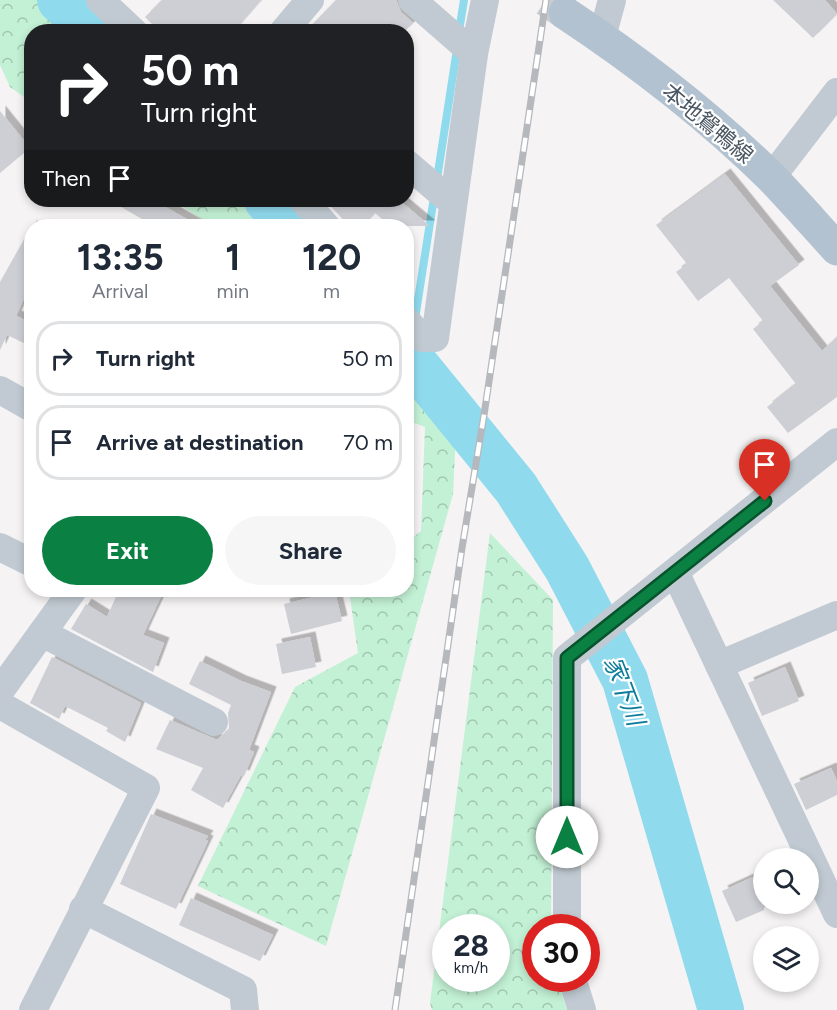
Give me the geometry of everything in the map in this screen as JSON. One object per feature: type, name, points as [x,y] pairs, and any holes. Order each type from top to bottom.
[{"type":"main road","name":"本地鴛鴨線","points":[[565,14],[602,37],[676,95],[771,178],[837,249]]},
{"type":"street","points":[[290,24],[310,0]]},
{"type":"street","points":[[412,0],[474,54]]},
{"type":"street","points":[[414,329],[422,338],[435,338],[474,54],[485,0]]},
{"type":"street","points":[[602,37],[612,0]]},
{"type":"street","points":[[771,178],[837,92]]},
{"type":"street","points":[[414,170],[453,203]]},
{"type":"street","points":[[309,207],[320,219]]},
{"type":"street","points":[[0,390],[24,404]]},
{"type":"street","points":[[567,914],[567,658],[676,574],[837,442]]},
{"type":"street","points":[[0,547],[24,560]]},
{"type":"street","points":[[676,574],[837,914]]},
{"type":"street","points":[[0,691],[68,597]]},
{"type":"street","points":[[719,665],[837,615]]},
{"type":"street","points":[[42,633],[214,722]]},
{"type":"street","points":[[0,705],[146,788],[33,1010]]},
{"type":"street","points":[[83,909],[244,1000]]},
{"type":"street","points":[[576,992],[582,1010]]},
{"type":"green space","points":[[0,0],[49,0],[76,24],[24,24],[24,97],[10,87],[0,65]]},
{"type":"green space","points":[[184,207],[261,207],[273,219],[202,219]]},
{"type":"green space","points":[[414,371],[456,433],[453,494],[326,946],[198,886],[295,687],[358,653],[350,597],[414,597],[414,536],[421,531],[425,427],[414,423]]},
{"type":"green space","points":[[490,533],[553,600],[551,914],[522,914],[522,992],[561,992],[567,1010],[432,1010],[430,1003],[432,987],[432,992],[510,992],[510,914],[441,914]]},
{"type":"building","points":[[162,0],[261,0],[240,24],[152,24],[145,17]]},
{"type":"building","points":[[336,0],[396,0],[401,12],[413,23],[412,24],[313,24]]},
{"type":"building","points":[[773,0],[825,0],[837,14],[813,38]]},
{"type":"building","points":[[0,111],[24,141],[24,153],[0,173]]},
{"type":"building","points":[[725,174],[799,265],[770,286],[822,351],[837,337],[837,397],[788,433],[767,407],[796,384],[753,329],[763,321],[729,278],[698,301],[676,272],[687,264],[656,225]]},
{"type":"building","points":[[121,207],[165,207],[187,219],[142,219]]},
{"type":"building","points":[[331,207],[407,207],[430,226],[414,226],[414,219],[382,219],[375,213],[369,219],[343,219]]},
{"type":"building","points":[[24,239],[24,298],[16,316],[24,320],[24,343],[7,335],[0,350],[0,282]]},
{"type":"building","points":[[116,597],[161,597],[143,635],[164,643],[153,672],[71,629],[86,604],[107,617]]},
{"type":"building","points":[[314,597],[336,597],[342,621],[291,634],[284,604]]},
{"type":"building","points":[[310,637],[316,667],[282,674],[276,644]]},
{"type":"building","points":[[52,657],[141,703],[125,742],[106,731],[108,728],[65,706],[59,719],[30,703]]},
{"type":"building","points":[[200,661],[241,681],[271,692],[249,750],[254,752],[244,776],[241,775],[223,808],[191,790],[203,768],[156,749],[170,720],[217,740],[229,729],[228,713],[231,705],[189,684]]},
{"type":"building","points":[[785,667],[799,701],[762,716],[748,683]]},
{"type":"building","points":[[831,768],[837,781],[837,795],[806,810],[794,784]]},
{"type":"building","points":[[151,814],[208,836],[205,840],[208,841],[176,909],[120,884]]},
{"type":"building","points":[[753,877],[755,914],[736,922],[722,891]]},
{"type":"building","points":[[191,898],[273,935],[260,961],[179,925]]},
{"type":"waterway","name":"家下川","points":[[60,0],[86,24]]},
{"type":"waterway","points":[[459,31],[464,0]]},
{"type":"waterway","points":[[437,179],[457,49]]},
{"type":"waterway","points":[[415,319],[434,197]]},
{"type":"waterway","name":"家下川","points":[[273,207],[285,219]]},
{"type":"waterway","name":"家下川","points":[[414,363],[516,488],[567,568],[625,680],[721,1010]]},
{"type":"tunnel","points":[[546,0],[565,13]]},
{"type":"railway","points":[[395,1010],[462,548],[546,0]]},
{"type":"route","points":[[567,837],[567,658],[676,574],[765,501]]}]
